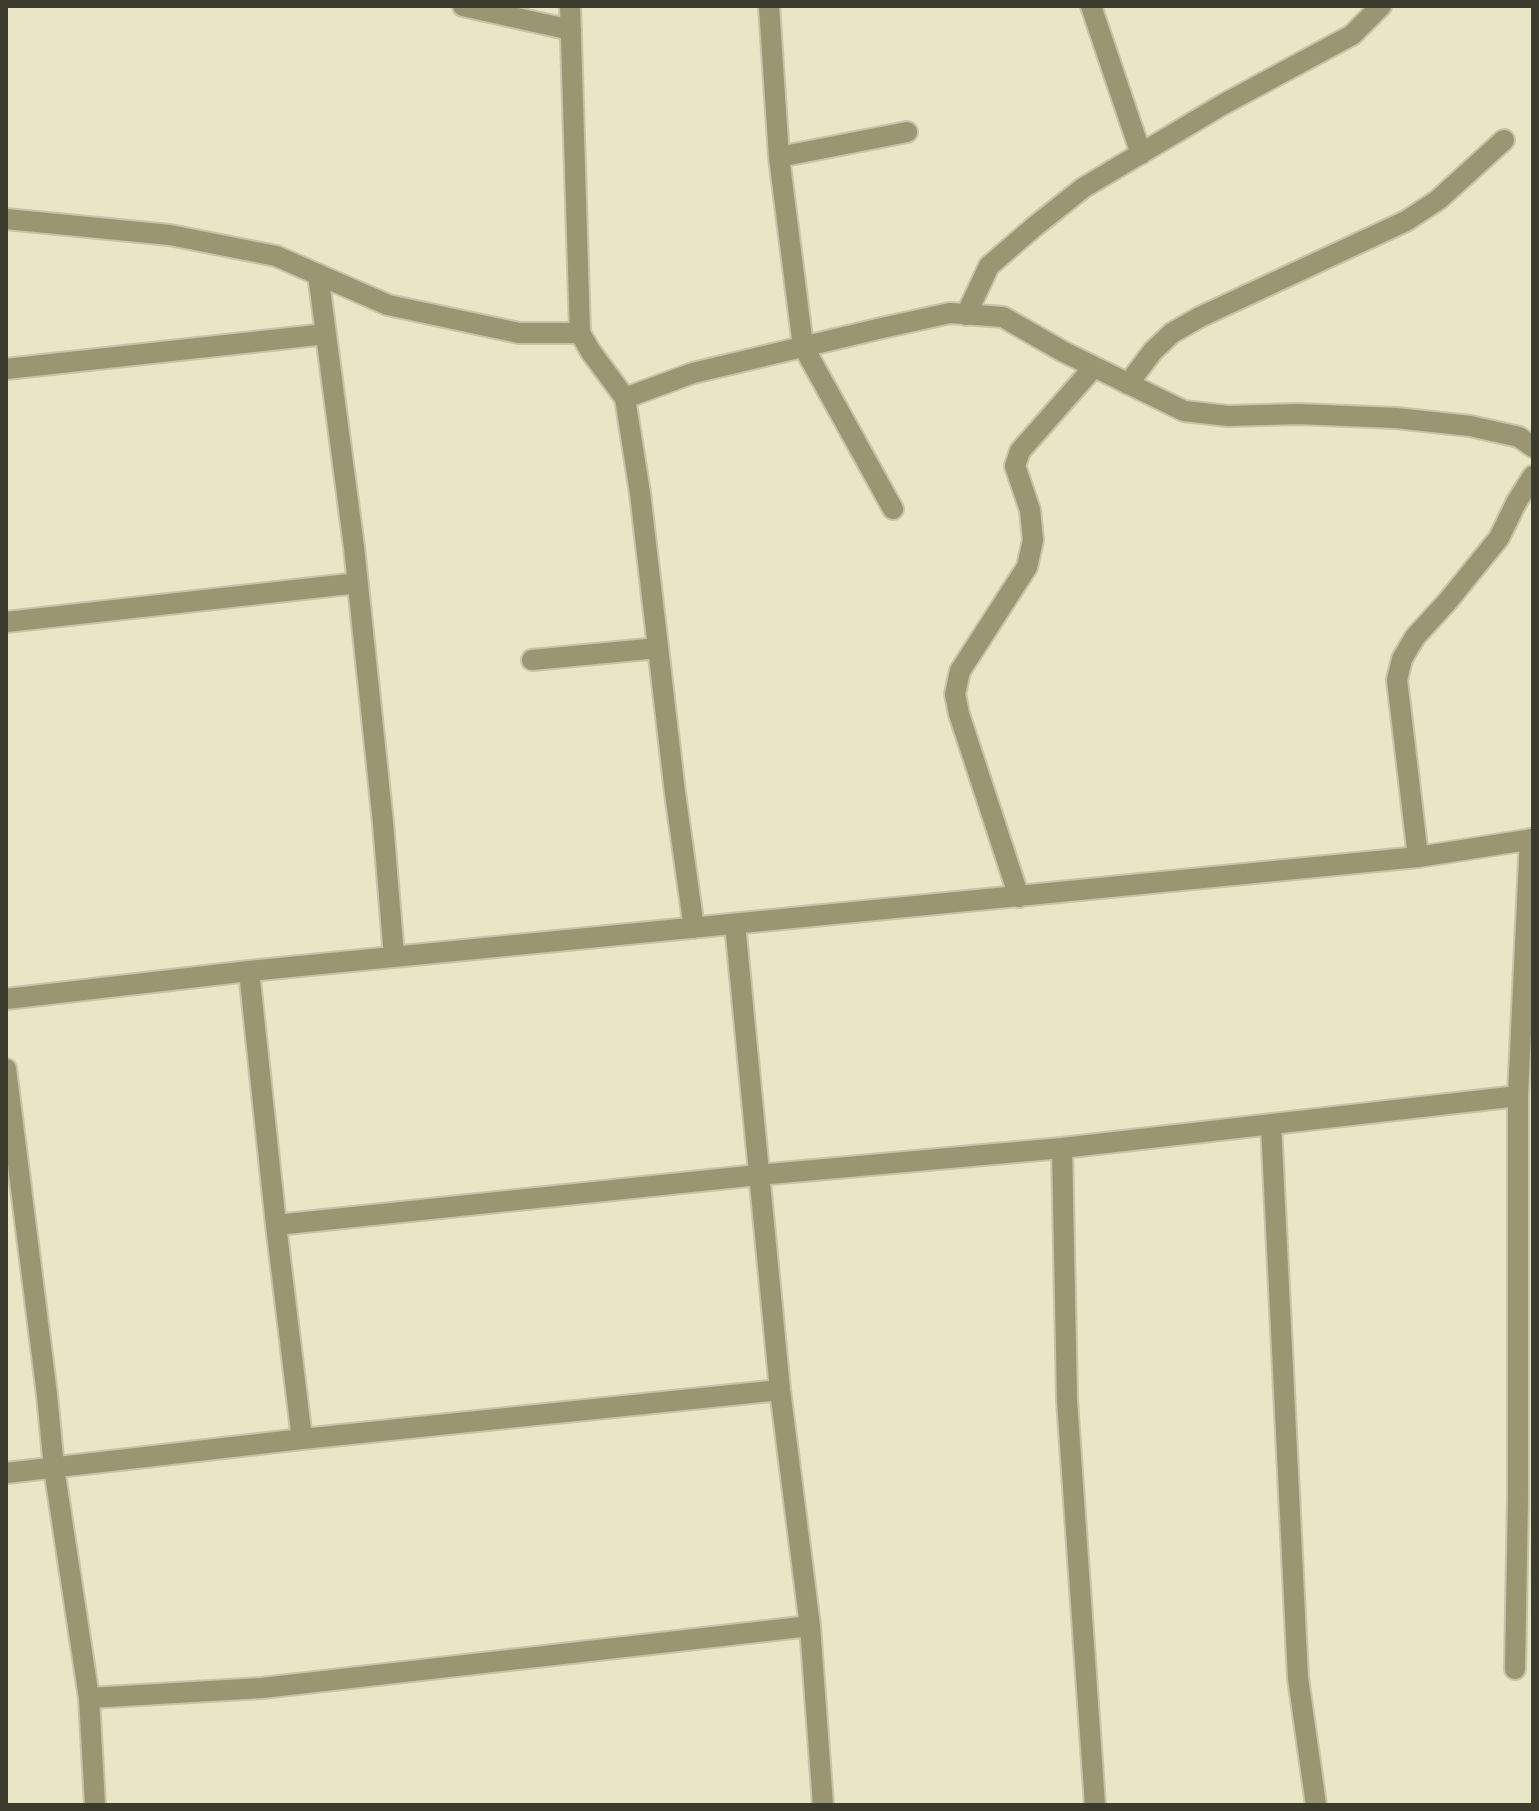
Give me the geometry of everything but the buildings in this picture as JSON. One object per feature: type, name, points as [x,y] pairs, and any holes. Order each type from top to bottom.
[{"type":"street","points":[[463,6],[571,30]]},
{"type":"street","points":[[570,6],[580,333],[625,398],[640,493],[694,928]]},
{"type":"street","points":[[769,6],[779,157],[803,346],[893,509]]},
{"type":"street","points":[[1091,6],[1141,154]]},
{"type":"street","points":[[966,315],[989,266],[1083,188],[1222,105],[1352,35],[1381,6]]},
{"type":"street","points":[[779,157],[907,132]]},
{"type":"street","points":[[1128,384],[1153,351],[1172,333],[1406,221],[1438,200],[1504,140]]},
{"type":"street","points":[[6,219],[170,235],[276,256],[388,305],[519,333],[580,333]]},
{"type":"street","points":[[318,274],[358,583],[394,957]]},
{"type":"street","points":[[625,398],[693,373],[950,313],[1003,317],[1062,351],[1184,411],[1228,416],[1298,414],[1396,418],[1470,426],[1519,437],[1533,447]]},
{"type":"street","points":[[6,369],[326,334]]},
{"type":"street","points":[[1019,897],[955,694],[960,671],[1027,567],[1033,540],[1030,510],[1015,466],[1020,451],[1094,367]]},
{"type":"street","points":[[1418,857],[1397,680],[1402,659],[1415,637],[1499,538],[1533,476]]},
{"type":"street","points":[[6,622],[358,583]]},
{"type":"street","points":[[532,660],[658,648]]},
{"type":"street","points":[[6,999],[249,971],[1418,857],[1532,839],[1518,1096],[1526,1499],[1515,1669]]},
{"type":"street","points":[[735,924],[780,1390],[810,1626],[823,1805]]},
{"type":"street","points":[[249,971],[302,1439]]},
{"type":"street","points":[[6,1069],[54,1468],[89,1698],[95,1805]]},
{"type":"street","points":[[276,1225],[758,1175],[1062,1148],[1518,1096]]},
{"type":"street","points":[[1271,1124],[1298,1678],[1316,1805]]},
{"type":"street","points":[[1062,1148],[1067,1400],[1095,1805]]},
{"type":"street","points":[[6,1473],[780,1390]]},
{"type":"street","points":[[89,1698],[262,1688],[810,1626]]}]
